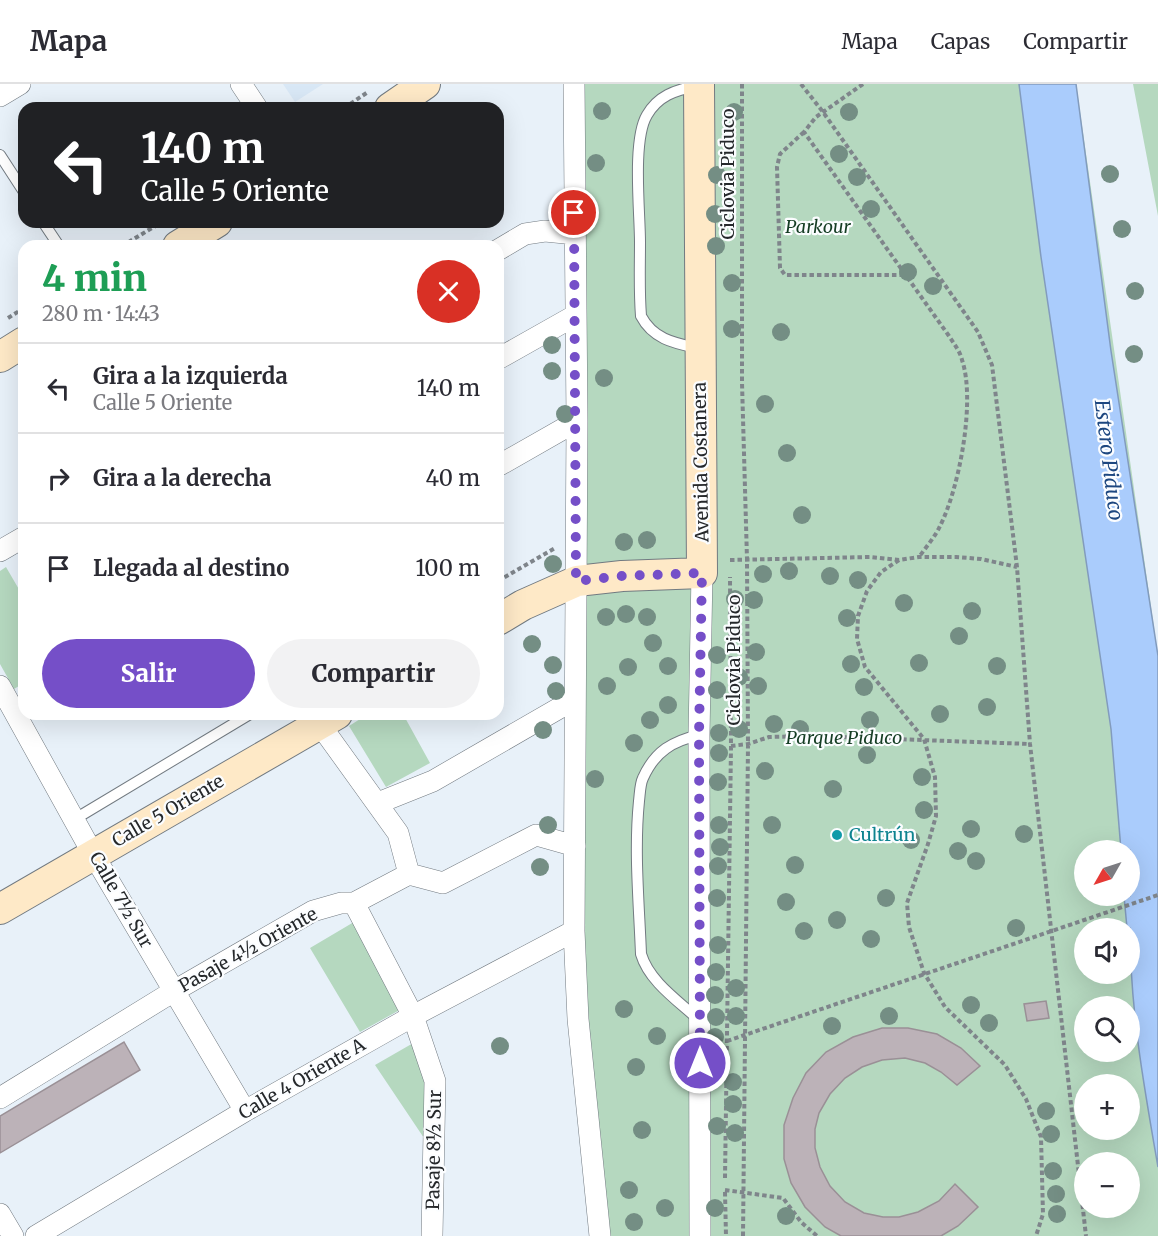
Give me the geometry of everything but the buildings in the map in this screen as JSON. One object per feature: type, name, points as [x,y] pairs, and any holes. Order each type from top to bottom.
[{"type":"street","points":[[0,96],[20,84]]},
{"type":"street","points":[[242,84],[253,102]]},
{"type":"street","points":[[381,99],[425,84]]},
{"type":"street","points":[[574,84],[577,421],[574,931],[578,1019],[600,1236]]},
{"type":"street","name":"Avenida Costanera","points":[[699,85],[702,573],[699,735],[700,1236]]},
{"type":"street","points":[[188,240],[207,228]]},
{"type":"street","points":[[504,246],[525,234],[545,231],[575,234]]},
{"type":"street","points":[[504,356],[576,315]]},
{"type":"street","points":[[0,357],[18,346]]},
{"type":"street","points":[[504,463],[577,421]]},
{"type":"street","points":[[0,551],[18,540]]},
{"type":"street","points":[[504,617],[576,581],[622,576],[702,573]]},
{"type":"street","name":"Calle 7½ Sur","points":[[0,686],[12,705]]},
{"type":"street","points":[[378,803],[434,781],[575,699]]},
{"type":"street","name":"Calle 7½ Sur","points":[[20,720],[93,854],[245,1111]]},
{"type":"street","name":"Calle 5 Oriente","points":[[0,909],[320,720]]},
{"type":"street","points":[[324,720],[398,833],[409,874],[443,883],[536,835],[575,846]]},
{"type":"street","name":"Pasaje 4½ Oriente","points":[[0,1098],[174,990],[313,911],[341,903],[354,903],[409,874]]},
{"type":"street","name":"Pasaje 8½ Sur","points":[[354,903],[413,1016],[435,1081],[432,1236]]},
{"type":"street","name":"Calle 4 Oriente A","points":[[36,1236],[245,1111],[413,1016],[574,931]]},
{"type":"street","points":[[0,1214],[13,1236]]},
{"type":"lane","points":[[699,85],[674,90],[653,107],[645,117],[639,148],[641,316],[654,333],[663,339],[700,348]]},
{"type":"lane","points":[[0,155],[18,183]]},
{"type":"lane","points":[[75,819],[240,720]]},
{"type":"lane","points":[[699,735],[678,740],[653,761],[642,779],[637,822],[641,954],[644,964],[662,986],[700,1021]]},
{"type":"path","name":"Ciclovia Piduco","points":[[741,84],[742,383],[747,559],[748,744],[743,1236]]},
{"type":"path","points":[[801,84],[978,332],[992,365],[1017,567],[1030,744],[1086,1236]]},
{"type":"path","points":[[863,84],[816,117],[804,132],[780,154],[777,167],[780,268],[785,274],[904,275]]},
{"type":"path","points":[[804,132],[957,348],[963,362],[967,393],[966,428],[960,466],[949,506],[940,528],[919,556]]},
{"type":"path","points":[[133,240],[152,228]]},
{"type":"path","points":[[0,323],[18,312]]},
{"type":"path","points":[[726,1236],[724,1190],[731,746],[730,550]]},
{"type":"path","points":[[730,560],[870,557],[899,560],[919,556],[981,559],[1017,567]]},
{"type":"path","points":[[899,560],[881,572],[867,591],[858,616],[857,639],[865,667],[924,739],[935,777],[936,816],[907,903],[909,927],[924,973],[945,1007],[1005,1065],[1026,1099],[1041,1137],[1043,1214],[1036,1236]]},
{"type":"path","points":[[731,746],[748,744],[769,737],[812,736],[1030,744]]},
{"type":"path","points":[[727,1041],[1158,895]]},
{"type":"path","points":[[724,1190],[783,1198],[801,1222],[817,1236]]},
{"type":"shaded area","points":[[283,84],[323,84],[295,102]]},
{"type":"green space","name":"Parque Piduco","points":[[577,84],[1076,84],[1154,628],[1158,684],[1158,1236],[601,1236],[579,935]]},
{"type":"green space","points":[[1133,84],[1158,84],[1158,216]]},
{"type":"green space","points":[[6,567],[18,588],[18,687],[14,689],[0,664],[0,571]]},
{"type":"green space","points":[[358,720],[406,720],[430,763],[386,787],[349,726]]},
{"type":"green space","points":[[359,919],[405,1007],[360,1032],[310,948]]},
{"type":"green space","points":[[415,1042],[433,1093],[428,1144],[375,1065]]},
{"type":"water","name":"Estero Piduco","points":[[1019,84],[1076,84],[1111,351],[1158,656],[1158,1167],[1140,1055],[1140,996],[1133,996],[1132,989],[1132,984],[1140,984],[1140,918],[1126,918],[1125,906],[1140,906],[1140,840],[1120,840],[1111,729],[1041,257]]},
{"type":"place","name":"Cultrún","points":[[837,835]]},
{"type":"route","points":[[574,213],[577,421],[576,581],[622,576],[702,573],[699,735],[700,1063]]},
{"type":"park label","name":"Parkour","points":[[818,227]]}]
